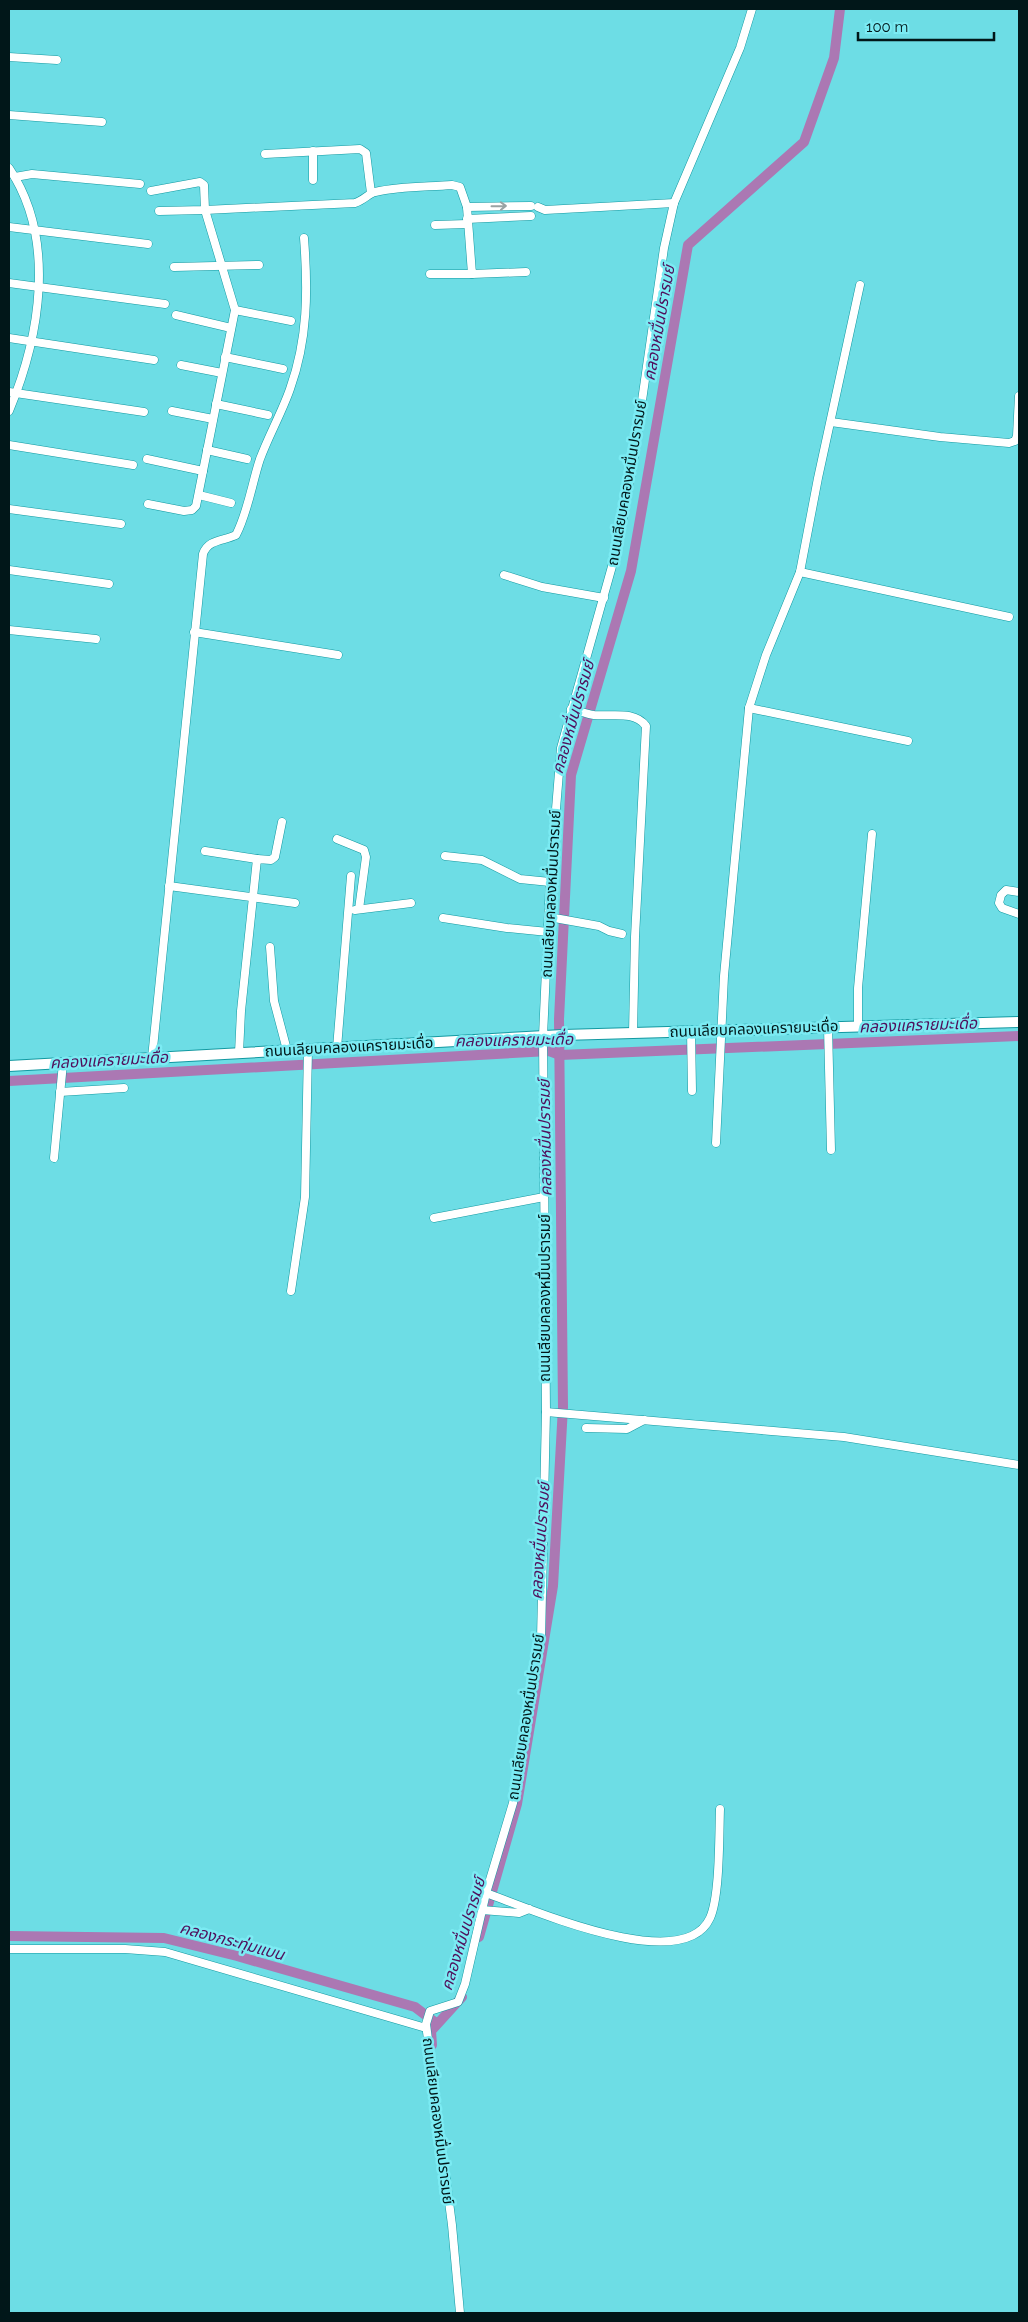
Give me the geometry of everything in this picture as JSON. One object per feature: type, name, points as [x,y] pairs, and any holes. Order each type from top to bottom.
[{"type":"street","name":"ถนนเลียบคลองหมื่นปรารมย์","points":[[460,2313],[452,2225],[427,2021],[433,2010],[454,2005],[460,1999],[513,1803],[541,1639],[553,1412],[544,1197],[543,1056],[551,1038],[548,932],[550,882],[561,748],[618,545],[633,463],[664,248],[674,203],[740,48],[752,9]]},
{"type":"street","points":[[9,57],[57,60]]},
{"type":"street","points":[[9,115],[102,122]]},
{"type":"street","points":[[265,154],[360,149],[366,153],[371,193]]},
{"type":"street","points":[[313,151],[314,180]]},
{"type":"street","points":[[9,168],[21,186],[34,231],[40,287],[32,341],[13,392],[9,411]]},
{"type":"street","points":[[15,178],[32,174],[140,184]]},
{"type":"street","points":[[148,504],[184,511],[192,510],[196,506],[235,310],[206,210],[204,185],[202,182],[151,191]]},
{"type":"street","points":[[159,212],[355,203],[365,200],[371,193],[386,190],[452,186],[460,188],[467,207],[472,274]]},
{"type":"street","points":[[435,225],[533,211],[674,203]]},
{"type":"street","points":[[467,207],[533,211]]},
{"type":"street","points":[[9,228],[148,244]]},
{"type":"street","points":[[152,1058],[194,632],[206,546],[236,535],[240,528],[252,481],[297,366],[307,316],[304,238]]},
{"type":"street","points":[[174,267],[259,265]]},
{"type":"street","points":[[430,274],[526,272]]},
{"type":"street","points":[[9,283],[166,304]]},
{"type":"street","points":[[716,1142],[720,1030],[749,708],[766,655],[800,572],[860,285]]},
{"type":"street","points":[[235,310],[291,320]]},
{"type":"street","points":[[176,315],[231,328]]},
{"type":"street","points":[[9,338],[154,360]]},
{"type":"street","points":[[225,357],[283,369]]},
{"type":"street","points":[[181,365],[222,373]]},
{"type":"street","points":[[13,392],[144,412]]},
{"type":"street","points":[[831,422],[940,437],[1009,443],[1015,441],[1017,436],[1019,396]]},
{"type":"street","points":[[216,404],[268,415]]},
{"type":"street","points":[[172,411],[213,419]]},
{"type":"street","points":[[9,445],[133,465]]},
{"type":"street","points":[[207,450],[247,458]]},
{"type":"street","points":[[146,460],[203,471]]},
{"type":"street","points":[[198,495],[231,503]]},
{"type":"street","points":[[9,509],[121,524]]},
{"type":"street","points":[[9,570],[109,584]]},
{"type":"street","points":[[800,572],[1009,617]]},
{"type":"street","points":[[504,575],[542,587],[604,598]]},
{"type":"street","points":[[9,630],[96,639]]},
{"type":"street","points":[[194,632],[338,656]]},
{"type":"street","points":[[749,708],[908,741]]},
{"type":"street","points":[[571,709],[593,715],[633,716],[641,719],[646,726],[633,1033]]},
{"type":"street","points":[[206,851],[271,860],[275,857],[282,822]]},
{"type":"street","points":[[858,1027],[858,988],[872,834]]},
{"type":"street","points":[[337,840],[364,850],[366,857],[359,909]]},
{"type":"street","points":[[445,856],[482,860],[520,879],[550,882]]},
{"type":"street","points":[[239,1053],[241,1011],[257,859]]},
{"type":"street","points":[[337,1048],[351,876]]},
{"type":"street","points":[[169,886],[296,903]]},
{"type":"street","points":[[1019,892],[1006,890],[1000,895],[999,903],[1002,908],[1019,914]]},
{"type":"street","points":[[348,913],[359,909],[411,903]]},
{"type":"street","points":[[549,917],[599,926],[622,934]]},
{"type":"street","points":[[443,918],[500,928],[548,932]]},
{"type":"street","points":[[270,946],[274,1001],[287,1050]]},
{"type":"street","name":"ถนนเลียบคลองแครายมะเดื่อ","points":[[9,1066],[287,1050],[308,1054],[337,1048],[633,1033],[691,1040],[720,1030],[828,1032],[858,1027],[1019,1022]]},
{"type":"street","points":[[828,1032],[831,1150]]},
{"type":"street","points":[[691,1040],[692,1091]]},
{"type":"street","points":[[291,1291],[305,1197],[308,1054]]},
{"type":"street","points":[[54,1158],[63,1063]]},
{"type":"street","points":[[60,1092],[124,1088]]},
{"type":"street","points":[[434,1218],[544,1197]]},
{"type":"street","points":[[553,1412],[844,1437],[1019,1465]]},
{"type":"street","points":[[586,1428],[627,1429],[644,1420]]},
{"type":"street","points":[[489,1894],[582,1928],[642,1941],[658,1942],[698,1934],[710,1919],[713,1910],[720,1809]]},
{"type":"street","points":[[485,1910],[519,1913],[529,1909]]},
{"type":"street","points":[[9,1949],[125,1949],[166,1952],[427,2021]]},
{"type":"waterway","name":"คลองหมื่นปรารมย์","points":[[479,1937],[517,1804],[553,1586],[563,1407],[559,1019],[571,775],[631,571],[688,245],[804,142],[834,58],[840,9]]},
{"type":"waterway","name":"คลองแครายมะเดื่อ","points":[[9,1081],[549,1051],[560,1055],[1019,1036]]},
{"type":"waterway","name":"คลองกระทุ่มแบน","points":[[9,1936],[164,1938],[237,1956],[415,2007],[436,2023]]},
{"type":"waterway","name":"คลองหมื่นปรารมย์","points":[[432,2045],[431,2031],[462,1997]]}]
